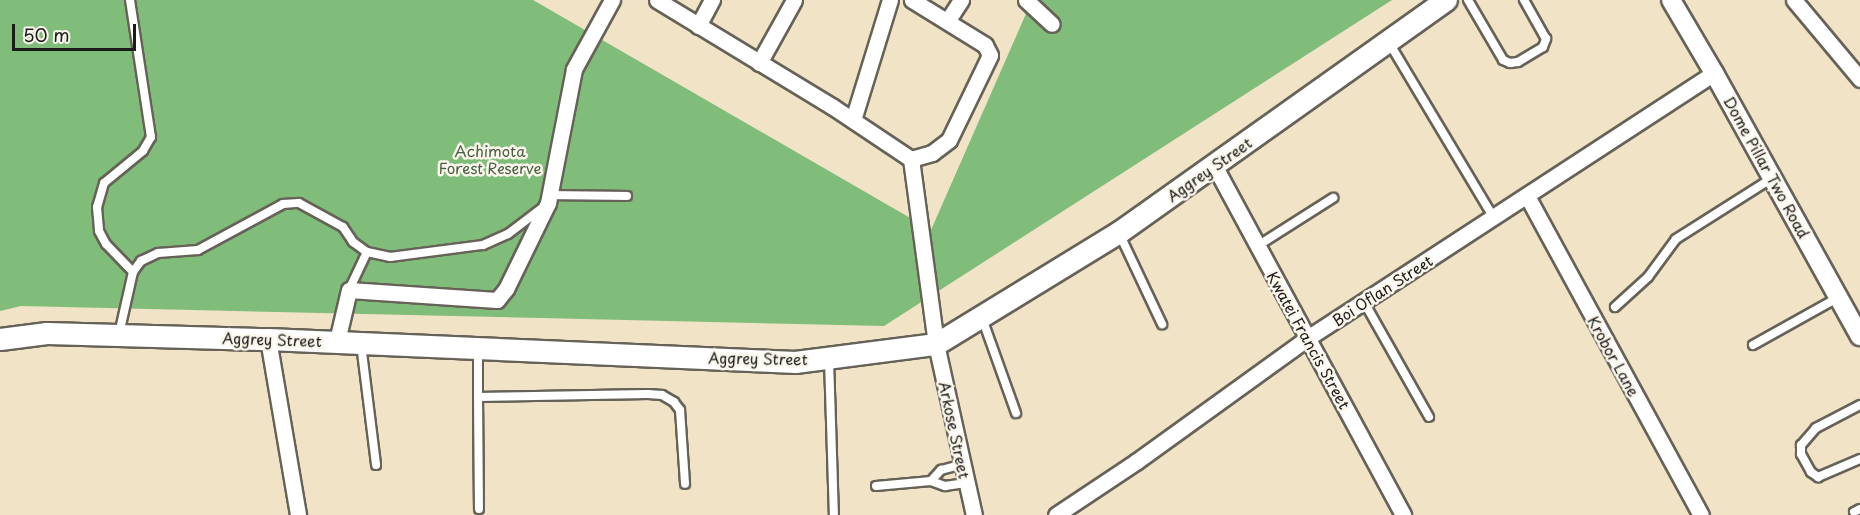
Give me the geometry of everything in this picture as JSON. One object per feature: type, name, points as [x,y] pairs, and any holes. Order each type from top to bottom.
[{"type":"main road","name":"Aggrey Street","points":[[0,339],[47,333],[119,334],[337,341],[795,362],[936,344],[1119,232],[1446,0]]},
{"type":"street","points":[[337,341],[349,290],[497,300],[506,289],[549,199],[574,69],[612,0]]},
{"type":"street","points":[[657,0],[853,120],[911,159],[932,153],[949,140],[990,56],[985,45],[948,20],[912,0]]},
{"type":"street","points":[[698,26],[712,0]]},
{"type":"street","points":[[759,63],[794,0]]},
{"type":"street","points":[[853,120],[890,0]]},
{"type":"street","points":[[948,20],[961,0]]},
{"type":"street","points":[[1026,0],[1052,24]]},
{"type":"street","name":"Dome Pillar Two Road","points":[[1671,0],[1860,336]]},
{"type":"street","points":[[1794,0],[1860,79]]},
{"type":"street","name":"Boi Oflan Street","points":[[1056,515],[1137,461],[1309,337],[1714,73]]},
{"type":"street","name":"Arkose Street","points":[[911,159],[936,344],[974,515]]},
{"type":"street","name":"Kwatei Francis Street","points":[[1214,165],[1309,337],[1402,515]]},
{"type":"street","name":"Krobor Lane","points":[[1527,196],[1701,515]]},
{"type":"street","points":[[268,339],[298,515]]},
{"type":"lane","points":[[130,0],[151,137],[143,151],[104,183],[96,207],[99,231],[106,244],[133,272]]},
{"type":"lane","points":[[1468,0],[1503,60],[1510,63],[1518,62],[1543,47],[1546,39],[1524,0]]},
{"type":"lane","points":[[1388,41],[1494,218]]},
{"type":"lane","points":[[1615,307],[1648,277],[1676,239],[1772,178]]},
{"type":"lane","points":[[119,334],[133,272],[141,261],[158,253],[198,250],[215,243],[283,204],[299,203],[343,227],[353,242],[367,252],[390,257],[483,245],[508,234],[549,199],[627,196]]},
{"type":"lane","points":[[1258,245],[1332,198]]},
{"type":"lane","points":[[1119,232],[1162,324]]},
{"type":"lane","points":[[349,290],[367,252]]},
{"type":"lane","points":[[1753,345],[1839,297]]},
{"type":"lane","points":[[1364,302],[1428,417]]},
{"type":"lane","points":[[981,316],[1016,413]]},
{"type":"lane","points":[[361,342],[376,465]]},
{"type":"lane","points":[[478,347],[479,510]]},
{"type":"lane","points":[[829,358],[834,515]]},
{"type":"lane","points":[[478,397],[662,395],[674,402],[680,410],[685,484]]},
{"type":"lane","points":[[1860,406],[1816,428],[1801,445],[1801,454],[1811,472],[1818,477],[1860,459]]},
{"type":"lane","points":[[931,481],[941,470],[963,464]]},
{"type":"lane","points":[[876,486],[931,481],[945,486],[966,483]]},
{"type":"green space","name":"Achimota Forest Reserve","points":[[0,0],[533,0],[931,230],[1032,0],[1392,0],[884,326],[21,306],[0,311]]}]
